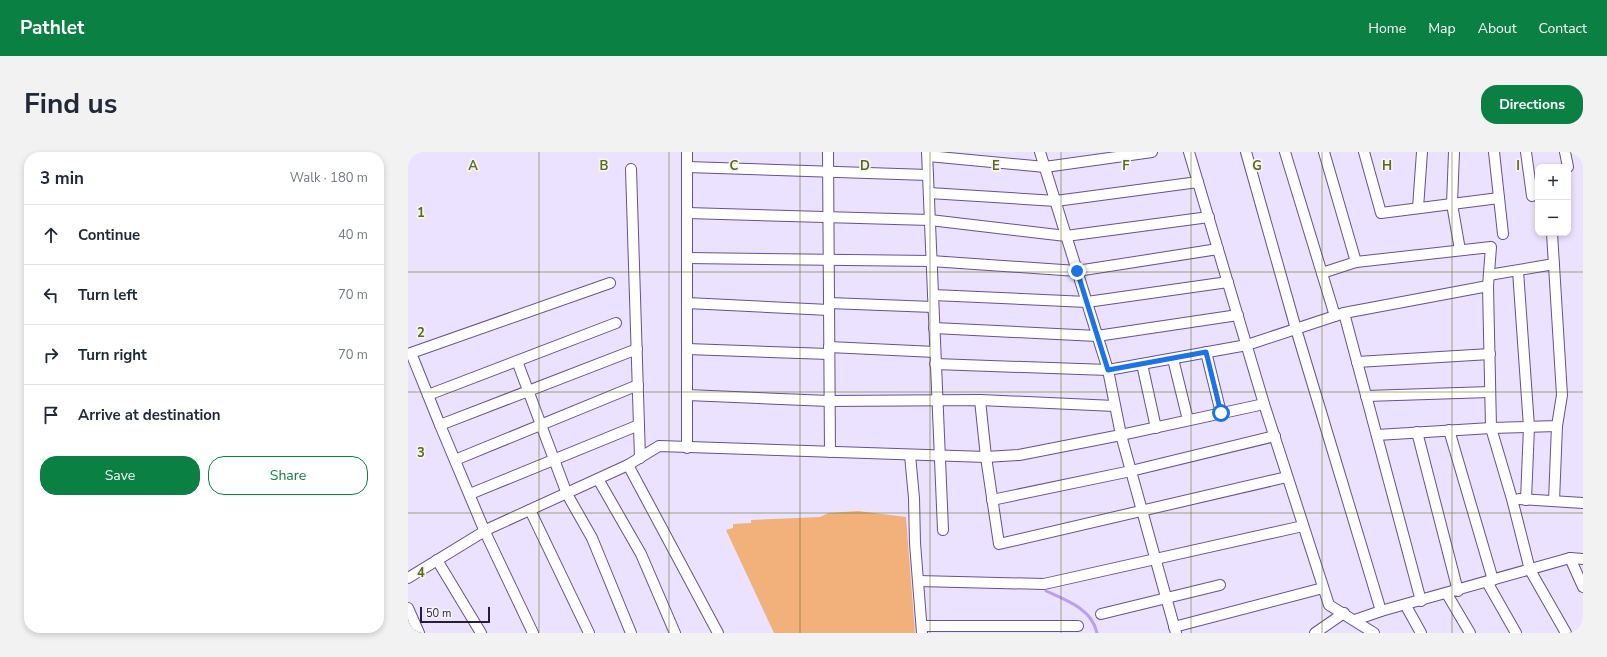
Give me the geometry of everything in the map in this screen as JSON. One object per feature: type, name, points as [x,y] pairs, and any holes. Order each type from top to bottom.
[{"type":"street","points":[[687,152],[687,448]]},
{"type":"street","points":[[828,152],[830,452]]},
{"type":"street","points":[[1040,152],[1108,370],[1121,435],[1175,630],[1323,588]]},
{"type":"street","points":[[943,530],[927,154],[1045,168],[1152,152]]},
{"type":"street","points":[[1189,152],[1264,404],[1329,605],[1356,620],[1374,633]]},
{"type":"street","points":[[1246,152],[1296,329],[1381,611]]},
{"type":"street","points":[[1285,152],[1322,273],[1357,362],[1421,601]]},
{"type":"street","points":[[1324,152],[1356,262]]},
{"type":"street","points":[[1364,152],[1381,213],[1499,198]]},
{"type":"street","points":[[1418,208],[1422,152]]},
{"type":"street","points":[[1454,152],[1452,204],[1460,250]]},
{"type":"street","points":[[1494,152],[1503,234]]},
{"type":"street","points":[[1526,152],[1532,196]]},
{"type":"street","points":[[1565,152],[1567,164]]},
{"type":"street","points":[[687,167],[928,175]]},
{"type":"street","points":[[631,169],[640,458]]},
{"type":"street","points":[[929,192],[1056,201],[1198,182]]},
{"type":"street","points":[[687,213],[930,220],[1066,236],[1209,216]]},
{"type":"street","points":[[1552,236],[1562,395],[1557,426],[1554,501]]},
{"type":"street","points":[[1322,273],[1356,262],[1491,247],[1488,286],[1491,428],[1512,499],[1530,570],[1566,633]]},
{"type":"street","points":[[687,258],[931,261],[1077,271],[1218,249]]},
{"type":"street","points":[[1489,275],[1554,264]]},
{"type":"street","points":[[1518,271],[1530,427],[1526,500]]},
{"type":"street","points":[[933,295],[1087,302],[1228,282]]},
{"type":"street","points":[[533,633],[485,532],[411,353],[610,283]]},
{"type":"street","points":[[935,364],[1108,370],[1247,345],[1339,314],[1488,286]]},
{"type":"street","points":[[687,304],[933,307]]},
{"type":"street","points":[[934,328],[1097,336],[1238,315]]},
{"type":"street","points":[[428,395],[616,323]]},
{"type":"street","points":[[440,425],[637,349]]},
{"type":"street","points":[[687,349],[935,352]]},
{"type":"street","points":[[1206,352],[1221,413]]},
{"type":"street","points":[[1357,362],[1490,354]]},
{"type":"street","points":[[1173,359],[1188,420]]},
{"type":"street","points":[[518,361],[567,494],[592,538],[631,633]]},
{"type":"street","points":[[1142,364],[1156,428]]},
{"type":"street","points":[[455,460],[638,385]]},
{"type":"street","points":[[1366,396],[1490,392]]},
{"type":"street","points":[[687,395],[829,401],[980,400],[1115,406]]},
{"type":"street","points":[[980,400],[986,457],[999,544],[1287,477]]},
{"type":"street","points":[[408,578],[485,532],[628,465],[659,446],[939,456],[986,457],[1019,455],[1156,428],[1264,404]]},
{"type":"street","points":[[470,494],[639,426]]},
{"type":"street","points":[[1377,434],[1557,426]]},
{"type":"street","points":[[1449,430],[1490,581],[1516,633]]},
{"type":"street","points":[[1417,432],[1458,590]]},
{"type":"street","points":[[992,500],[1131,471],[1275,436]]},
{"type":"street","points":[[910,455],[922,629],[1078,626]]},
{"type":"street","points":[[628,465],[718,633]]},
{"type":"street","points":[[598,479],[641,554],[675,633]]},
{"type":"street","points":[[1512,499],[1583,503]]},
{"type":"street","points":[[530,510],[590,633]]},
{"type":"street","points":[[918,581],[1044,584],[1304,526]]},
{"type":"street","points":[[1356,620],[1381,611],[1406,606],[1570,558],[1583,559]]},
{"type":"street","points":[[1570,558],[1583,587]]},
{"type":"street","points":[[437,560],[481,633]]},
{"type":"street","points":[[1101,614],[1220,585]]},
{"type":"street","points":[[1447,594],[1470,633]]},
{"type":"street","points":[[1406,606],[1421,633]]},
{"type":"street","points":[[408,608],[419,633]]},
{"type":"street","points":[[1316,633],[1344,613]]},
{"type":"shaded area","points":[[858,511],[906,517],[915,633],[774,633],[726,530],[733,528],[733,524],[751,523],[751,520],[820,517],[829,513]]},
{"type":"waterway","points":[[1046,591],[1077,606],[1090,618],[1097,633]]},
{"type":"route","points":[[1077,271],[1108,370],[1206,352],[1221,413]]}]
